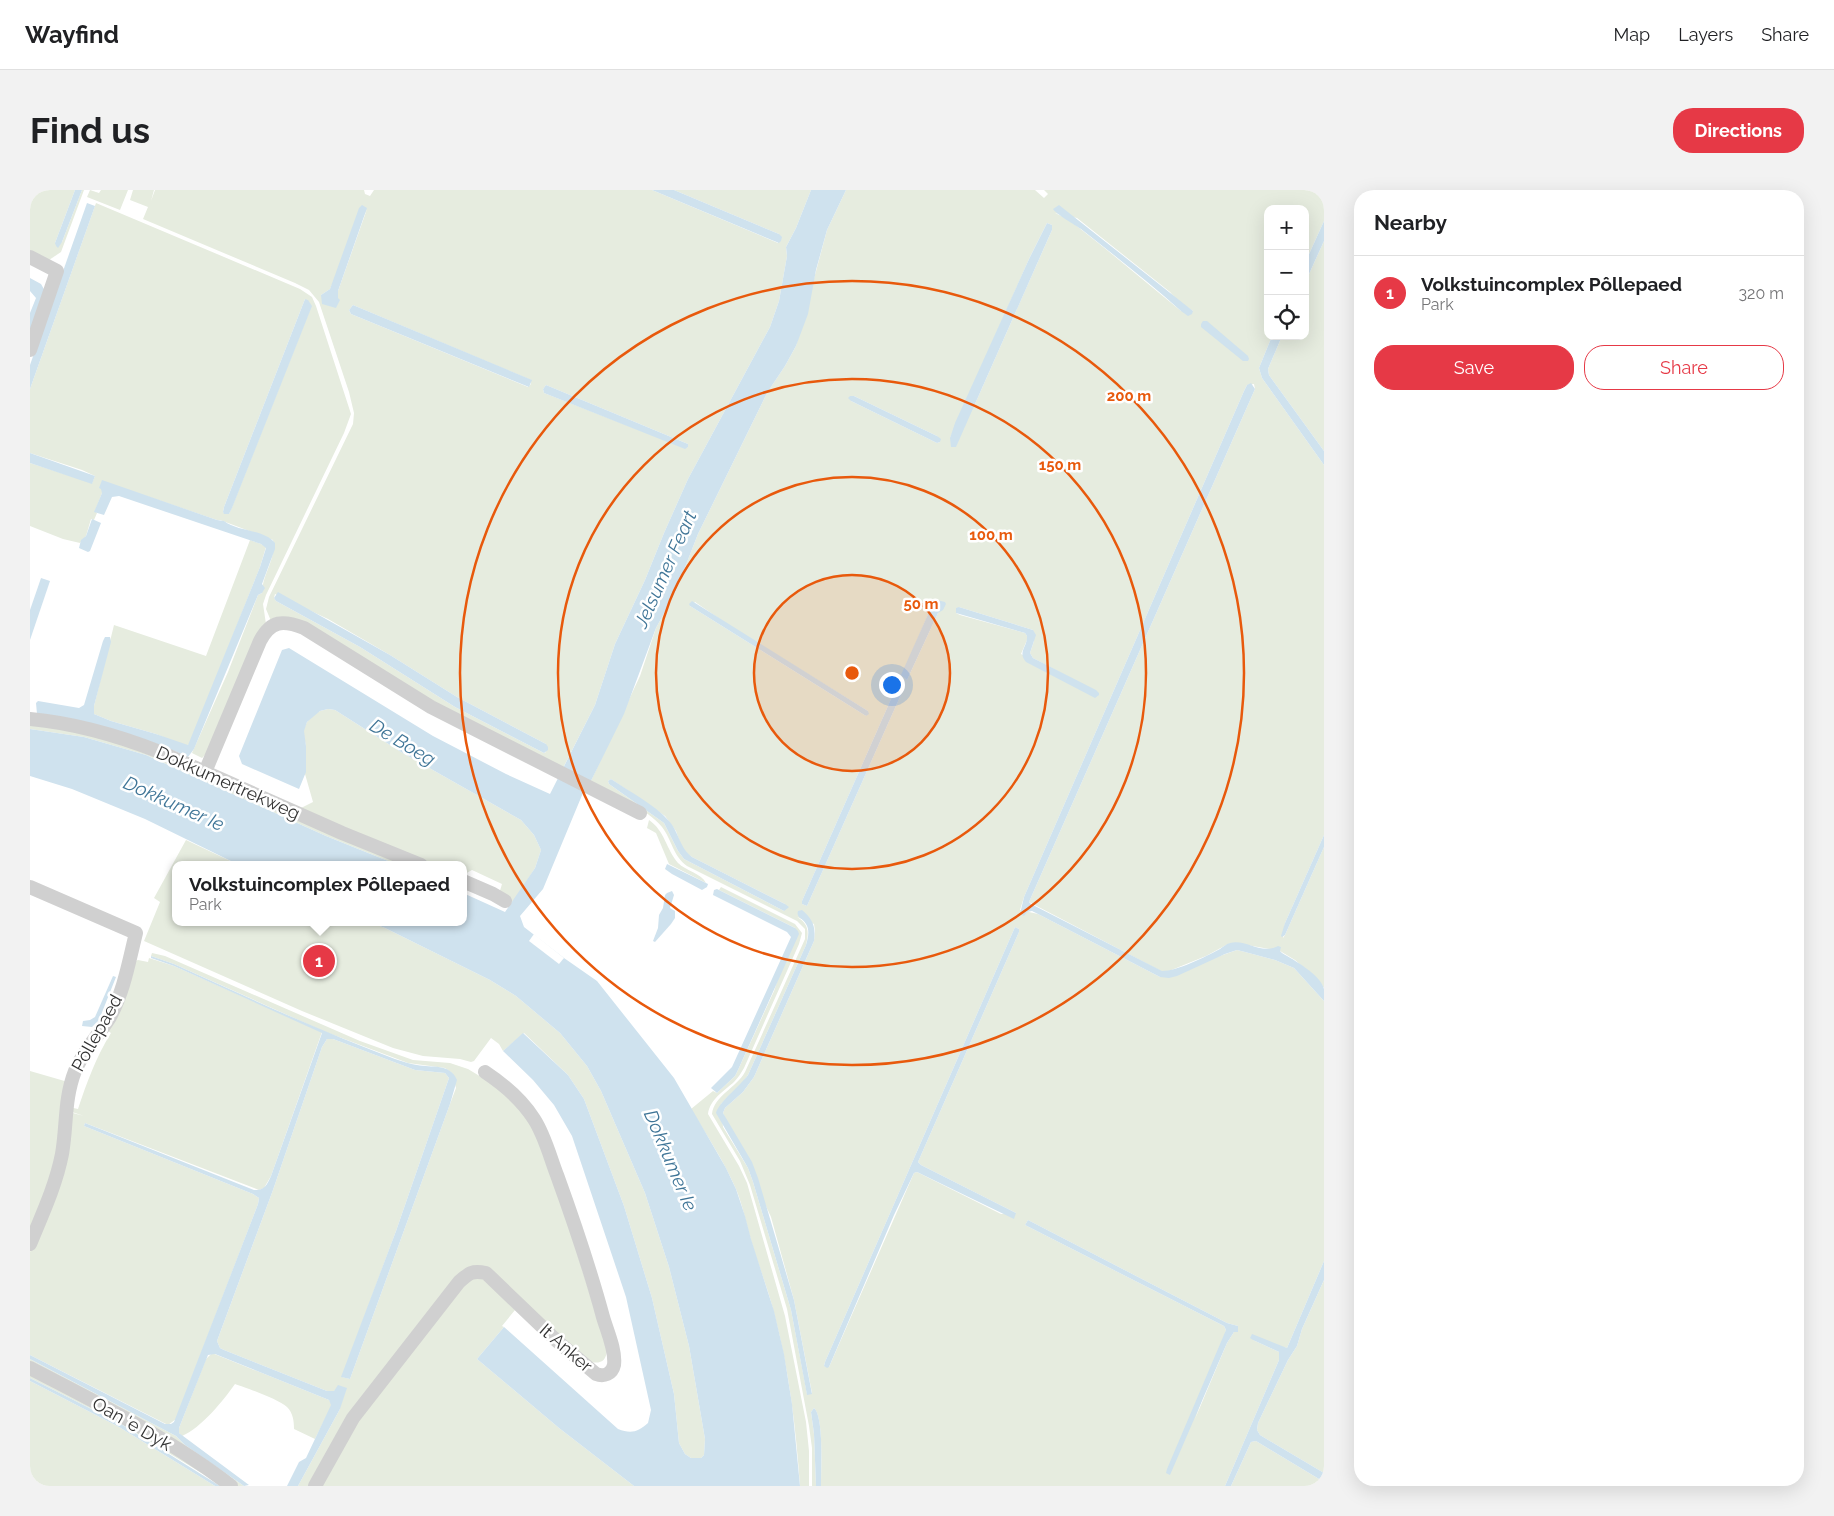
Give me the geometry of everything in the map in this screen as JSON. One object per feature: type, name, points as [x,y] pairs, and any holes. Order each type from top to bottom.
[{"type":"street","points":[[30,257],[57,271],[30,350]]},
{"type":"street","points":[[205,772],[262,636],[271,626],[286,622],[304,628],[431,707],[640,813]]},
{"type":"street","name":"Dokkumertrekweg","points":[[30,719],[79,728],[138,743],[342,833],[411,861]]},
{"type":"street","points":[[467,884],[505,901]]},
{"type":"street","name":"Pôllepaed","points":[[30,887],[136,933],[117,1002],[110,1016],[86,1049],[75,1070],[66,1104],[64,1137],[59,1168],[30,1244]]},
{"type":"street","name":"It Anker","points":[[315,1486],[354,1418],[459,1282],[468,1274],[477,1271],[486,1273],[551,1336],[596,1374],[603,1376],[612,1369],[614,1358],[598,1299],[541,1131],[523,1106],[496,1079],[485,1072]]},
{"type":"street","name":"Oan 'e Dyk","points":[[30,1368],[161,1440],[213,1472],[231,1486]]},
{"type":"shaded area","points":[[30,190],[75,190],[55,243],[62,242],[82,190],[84,190],[61,252],[49,260],[30,250]]},
{"type":"shaded area","points":[[90,190],[99,193],[101,190],[128,190],[120,210],[87,197]]},
{"type":"shaded area","points":[[133,190],[154,190],[151,201],[155,190],[364,190],[365,194],[370,196],[374,190],[652,190],[778,243],[779,234],[674,190],[811,190],[796,228],[786,247],[787,256],[779,301],[770,327],[688,479],[645,580],[615,644],[595,705],[562,770],[434,702],[359,655],[271,621],[266,609],[269,597],[353,424],[354,413],[349,392],[319,302],[309,290],[295,283],[143,219],[148,207],[130,200]],"holes":[[[367,209],[338,291],[338,298],[321,295],[330,289]],[[353,305],[531,380],[531,384],[528,387],[351,314],[349,310]],[[546,385],[688,444],[688,447],[685,448],[544,393],[543,389]],[[275,594],[328,619],[457,697],[546,744],[546,752],[544,753],[455,707],[360,647],[276,601],[274,598]]]},
{"type":"shaded area","points":[[846,190],[1035,190],[1044,198],[1048,194],[1044,190],[1324,190],[1324,221],[1309,254],[1309,205],[1264,205],[1264,340],[1270,340],[1259,368],[1262,378],[1324,465],[1324,835],[1285,923],[1283,938],[1324,847],[1324,988],[1318,980],[1295,960],[1280,951],[1236,943],[1228,944],[1206,956],[1169,971],[1161,971],[1029,902],[1255,389],[1254,384],[1247,385],[1244,391],[1020,910],[1038,914],[1160,977],[1237,950],[1275,960],[1294,968],[1324,1001],[1324,1261],[1287,1348],[1253,1340],[1279,1352],[1279,1360],[1225,1486],[821,1486],[821,1433],[817,1413],[814,1408],[811,1412],[814,1434],[816,1486],[812,1486],[812,1448],[809,1426],[787,1309],[750,1185],[740,1161],[712,1114],[717,1102],[745,1072],[805,939],[805,929],[797,921],[687,866],[679,858],[662,827],[656,820],[629,802],[590,783],[640,676],[656,628],[675,593],[698,534],[767,393],[796,346],[827,230]],"holes":[[[1055,213],[1077,218],[1170,292],[1178,301],[1193,311],[1181,311],[1068,219]],[[1047,223],[1052,225],[1052,230],[975,404],[950,438],[1029,259]],[[850,396],[854,396],[937,436],[940,442],[937,443],[851,401]],[[695,602],[730,626],[868,711],[866,716],[690,606]],[[933,603],[940,610],[907,680],[902,675]],[[959,607],[1033,630],[1034,641],[1030,653],[1033,658],[1099,693],[1021,654],[1027,640],[1025,633],[956,613]],[[895,690],[903,690],[807,906],[802,904]],[[611,779],[665,816],[676,831],[685,852],[785,904],[784,911],[684,859],[664,823],[609,784],[608,781]],[[797,917],[814,924],[814,941],[754,1077],[743,1092],[725,1108],[723,1113],[771,1217],[794,1300],[812,1393],[807,1394],[791,1310],[748,1168],[723,1127],[721,1104],[741,1085],[748,1075],[806,945],[808,932],[804,922]],[[1015,927],[1019,929],[1019,932],[918,1162],[1016,1213],[1001,1214],[917,1172],[914,1173],[829,1367],[824,1366],[825,1362]],[[1028,1220],[1227,1323],[1238,1326],[1237,1332],[1234,1332],[1227,1343],[1195,1419],[1225,1336],[1226,1330],[1224,1326],[1025,1225]]]},
{"type":"shaded area","points":[[96,203],[300,289],[312,297],[351,414],[344,433],[266,595],[263,604],[266,624],[207,753],[202,758],[192,753],[228,672],[258,595],[262,593],[264,579],[273,553],[273,540],[220,520],[102,481],[102,493],[95,511],[97,513],[94,520],[91,519],[86,536],[80,543],[63,539],[30,526],[30,463],[92,483],[95,476],[30,453],[30,389]],"holes":[[[305,299],[311,307],[232,507],[229,514],[225,514],[223,512],[224,507]]]},
{"type":"shaded area","points":[[1324,241],[1324,451],[1269,375],[1268,369],[1280,340],[1309,340],[1309,274]]},
{"type":"shaded area","points":[[250,540],[266,547],[260,567],[190,744],[185,746],[156,734],[94,714],[94,706],[114,625],[206,656]]},
{"type":"shaded area","points":[[335,710],[401,752],[521,820],[534,835],[541,850],[535,868],[513,902],[499,894],[502,884],[472,870],[467,873],[467,861],[419,861],[297,810],[313,802],[305,774],[306,746],[303,731],[307,722],[320,711]]},
{"type":"shaded area","points":[[30,723],[119,741],[403,861],[388,861],[326,836],[146,755],[84,737],[30,729]]},
{"type":"shaded area","points":[[649,820],[659,829],[678,863],[701,877],[706,883],[669,864],[656,833],[647,828]]},
{"type":"shaded area","points":[[186,840],[231,861],[174,861]]},
{"type":"shaded area","points":[[172,865],[172,926],[380,926],[490,980],[516,996],[560,1033],[587,1066],[601,1091],[645,1193],[669,1267],[689,1346],[705,1439],[704,1455],[701,1458],[691,1458],[685,1454],[679,1443],[674,1394],[652,1298],[624,1206],[584,1099],[568,1075],[524,1033],[503,1051],[499,1044],[491,1038],[474,1061],[471,1062],[460,1059],[423,1056],[393,1048],[302,1011],[144,941],[160,902],[154,898]]},
{"type":"shaded area","points":[[721,887],[795,924],[802,933],[799,944],[744,1068],[735,1080],[714,1100],[708,1114],[747,1183],[785,1316],[806,1422],[809,1451],[809,1486],[800,1486],[794,1421],[784,1356],[772,1304],[741,1202],[726,1168],[691,1109],[713,1091],[717,1093],[735,1076],[774,991],[795,928],[719,890]]},
{"type":"shaded area","points":[[152,953],[165,956],[360,1041],[413,1060],[450,1063],[468,1069],[496,1086],[520,1109],[536,1132],[562,1204],[607,1350],[604,1359],[598,1363],[591,1362],[473,1266],[310,1486],[298,1486],[340,1409],[337,1389],[327,1391],[224,1350],[220,1348],[217,1341],[273,1190],[322,1047],[327,1039],[333,1039],[415,1070],[445,1073],[449,1078],[396,1231],[342,1377],[350,1379],[456,1088],[452,1073],[445,1068],[408,1063],[323,1031],[174,964],[151,956]]},
{"type":"shaded area","points":[[149,958],[174,966],[322,1032],[271,1176],[264,1188],[259,1190],[85,1123],[84,1126],[259,1198],[176,1419],[168,1425],[30,1355],[30,1252],[49,1205],[69,1112],[84,1116],[69,1111],[69,1107],[78,1109],[92,1070],[111,1033],[105,1029],[133,962],[138,960],[148,962]]},
{"type":"shaded area","points":[[30,1071],[68,1082],[59,1152],[30,1235]]},
{"type":"shaded area","points":[[483,1278],[515,1310],[502,1326],[504,1327],[477,1359],[559,1428],[634,1486],[321,1486],[358,1421],[469,1279]]},
{"type":"shaded area","points":[[1324,1280],[1324,1473],[1260,1435],[1257,1430],[1258,1423],[1288,1360],[1297,1346],[1302,1329]]},
{"type":"shaded area","points":[[212,1353],[329,1400],[332,1405],[315,1439],[294,1429],[292,1414],[283,1404],[235,1384],[204,1421],[182,1436],[179,1433],[179,1428],[206,1359]]},
{"type":"shaded area","points":[[30,1359],[176,1436],[185,1445],[244,1486],[236,1486],[30,1365]]},
{"type":"shaded area","points":[[30,1373],[159,1443],[213,1480],[121,1424],[30,1378]]},
{"type":"shaded area","points":[[30,1381],[119,1427],[215,1486],[30,1486]]},
{"type":"shaded area","points":[[1256,1441],[1324,1482],[1324,1486],[1231,1486],[1251,1442]]},
{"type":"water","points":[[75,190],[82,190],[58,248],[55,243]]},
{"type":"water","points":[[652,190],[674,190],[779,234],[782,237],[781,241],[779,243]]},
{"type":"water","points":[[811,190],[846,190],[827,230],[816,270],[808,314],[796,346],[767,393],[698,534],[675,593],[656,628],[624,714],[590,783],[585,788],[543,889],[520,916],[524,927],[597,981],[674,1078],[726,1168],[736,1189],[774,1311],[784,1354],[792,1404],[800,1486],[634,1486],[559,1428],[477,1359],[504,1327],[618,1429],[634,1431],[648,1423],[651,1410],[626,1297],[572,1136],[554,1105],[533,1080],[503,1051],[523,1033],[568,1075],[584,1099],[624,1206],[652,1298],[674,1394],[679,1443],[685,1454],[691,1458],[701,1458],[704,1455],[705,1439],[689,1346],[669,1267],[645,1193],[601,1091],[587,1066],[560,1033],[516,996],[490,980],[380,926],[467,926],[467,895],[505,912],[535,868],[541,850],[534,835],[521,820],[401,752],[335,710],[320,711],[307,722],[304,731],[306,772],[299,789],[242,764],[239,756],[282,650],[289,648],[433,736],[506,774],[550,794],[595,705],[615,644],[645,580],[688,479],[770,327],[779,301],[787,256],[786,247],[796,228]]},
{"type":"water","points":[[87,203],[95,206],[30,389],[30,365]]},
{"type":"water","points":[[362,205],[367,208],[338,291],[338,298],[340,300],[336,308],[322,304],[321,295],[330,289],[359,208]]},
{"type":"water","points":[[1059,205],[1193,311],[1192,314],[1188,316],[1181,311],[1081,229],[1058,214],[1053,209]]},
{"type":"water","points":[[1324,221],[1324,241],[1309,274],[1309,254]]},
{"type":"water","points":[[1047,223],[1052,225],[1052,230],[956,447],[951,447],[950,438],[955,423]]},
{"type":"water","points":[[30,278],[41,284],[45,291],[30,335],[30,313],[36,298],[30,291]]},
{"type":"water","points":[[305,299],[312,306],[232,508],[229,514],[224,514],[224,507]]},
{"type":"water","points":[[353,305],[532,380],[529,387],[351,314],[349,310]]},
{"type":"water","points":[[1203,321],[1207,321],[1248,356],[1248,361],[1243,361],[1201,327]]},
{"type":"water","points":[[1270,340],[1280,340],[1268,369],[1269,375],[1324,451],[1324,465],[1262,378],[1259,368]]},
{"type":"water","points":[[1251,383],[1255,389],[1029,902],[1162,971],[1175,969],[1191,963],[1230,943],[1242,943],[1265,949],[1281,947],[1280,951],[1282,953],[1318,978],[1324,989],[1324,1001],[1294,968],[1275,960],[1237,950],[1177,976],[1169,978],[1160,977],[1032,911],[1027,912],[1024,916],[1020,914],[1024,897],[1244,391],[1247,385]]},
{"type":"water","points":[[546,385],[688,444],[688,447],[685,449],[544,393],[543,389]]},
{"type":"water","points":[[854,396],[937,436],[941,439],[940,442],[937,443],[851,401],[848,398]]},
{"type":"water","points":[[30,453],[95,476],[92,484],[30,463]]},
{"type":"water","points":[[102,480],[264,535],[275,543],[275,549],[262,584],[265,588],[258,595],[194,749],[188,757],[133,736],[37,714],[36,703],[38,701],[79,708],[84,705],[103,641],[105,637],[110,637],[111,642],[94,706],[94,714],[188,745],[266,548],[261,544],[119,496],[112,497],[104,515],[94,512],[102,493],[99,488]]},
{"type":"water","points":[[92,519],[101,523],[88,552],[79,548]]},
{"type":"water","points":[[41,578],[50,581],[30,640],[30,610]]},
{"type":"water","points":[[278,592],[390,655],[457,697],[546,744],[548,750],[544,753],[455,707],[360,647],[276,601],[274,598]]},
{"type":"water","points":[[937,600],[946,604],[943,610],[938,613],[907,680],[901,675],[933,603]]},
{"type":"water","points":[[692,601],[868,711],[869,714],[866,716],[690,606],[689,604]]},
{"type":"water","points":[[959,607],[1033,630],[1036,635],[1030,653],[1033,658],[1096,690],[1099,695],[1095,698],[1026,662],[1022,655],[1027,640],[1025,633],[956,613],[956,608]]},
{"type":"water","points":[[895,690],[903,690],[807,906],[802,904]]},
{"type":"water","name":"Dokkumer Ie","points":[[30,729],[84,737],[146,755],[326,836],[388,861],[231,861],[145,819],[72,789],[30,776]]},
{"type":"water","points":[[611,779],[663,815],[672,825],[684,849],[692,857],[789,907],[784,911],[684,859],[664,823],[609,784],[608,781]]},
{"type":"water","points":[[1324,835],[1324,847],[1285,935],[1282,937],[1285,923]]},
{"type":"water","points":[[667,864],[708,884],[707,887],[702,890],[672,874],[665,869]]},
{"type":"water","points":[[717,889],[795,928],[799,934],[735,1076],[717,1093],[711,1088],[732,1067],[791,937],[787,932],[713,895],[714,890]]},
{"type":"water","points":[[672,891],[674,895],[670,908],[675,911],[675,918],[655,942],[653,941],[658,928],[659,915],[663,908],[665,895]]},
{"type":"water","points":[[802,910],[813,924],[815,932],[814,941],[754,1077],[743,1092],[725,1108],[723,1113],[752,1162],[758,1178],[794,1300],[812,1394],[807,1395],[791,1310],[753,1182],[748,1168],[716,1113],[721,1104],[748,1075],[806,945],[808,929],[798,913],[798,911]]},
{"type":"water","points":[[1015,927],[1019,929],[1019,932],[918,1162],[1016,1213],[1014,1219],[917,1172],[914,1173],[827,1368],[824,1366],[825,1362]]},
{"type":"water","points":[[151,956],[174,964],[311,1025],[395,1059],[414,1065],[440,1067],[450,1071],[457,1080],[350,1379],[341,1377],[396,1231],[449,1078],[445,1073],[415,1070],[333,1039],[327,1039],[322,1047],[273,1190],[217,1341],[220,1348],[224,1350],[327,1391],[334,1391],[338,1385],[347,1388],[340,1409],[298,1486],[287,1486],[299,1462],[306,1458],[331,1405],[329,1400],[215,1354],[208,1355],[179,1428],[179,1433],[249,1485],[244,1486],[185,1445],[176,1436],[30,1359],[30,1355],[165,1424],[174,1422],[259,1198],[84,1126],[85,1123],[254,1190],[260,1190],[266,1185],[271,1176],[322,1033],[174,966],[151,958]]},
{"type":"water","points":[[113,976],[116,977],[99,1020],[92,1027],[82,1026],[83,1021],[95,1017]]},
{"type":"water","points":[[1028,1220],[1227,1323],[1238,1326],[1238,1332],[1234,1332],[1227,1343],[1170,1475],[1166,1473],[1167,1469],[1226,1330],[1224,1326],[1025,1225]]},
{"type":"water","points":[[1324,1261],[1324,1280],[1302,1329],[1297,1346],[1288,1360],[1258,1423],[1257,1430],[1260,1435],[1324,1473],[1324,1482],[1256,1441],[1251,1442],[1231,1486],[1225,1486],[1279,1360],[1279,1352],[1250,1338],[1252,1334],[1287,1348]]},
{"type":"water","points":[[30,1378],[121,1424],[220,1486],[215,1486],[119,1427],[30,1381]]},
{"type":"water","points":[[814,1408],[821,1432],[821,1486],[816,1486],[814,1434],[811,1412]]},
{"type":"pier","points":[[534,934],[564,958],[559,964],[529,941]]},
{"type":"place","name":"Volkstuincomplex Pôllepaed","points":[[319,961]]},
{"type":"water label","name":"Jelsumer Feart","points":[[665,569]]},
{"type":"water label","name":"De Boeg","points":[[403,742]]}]
